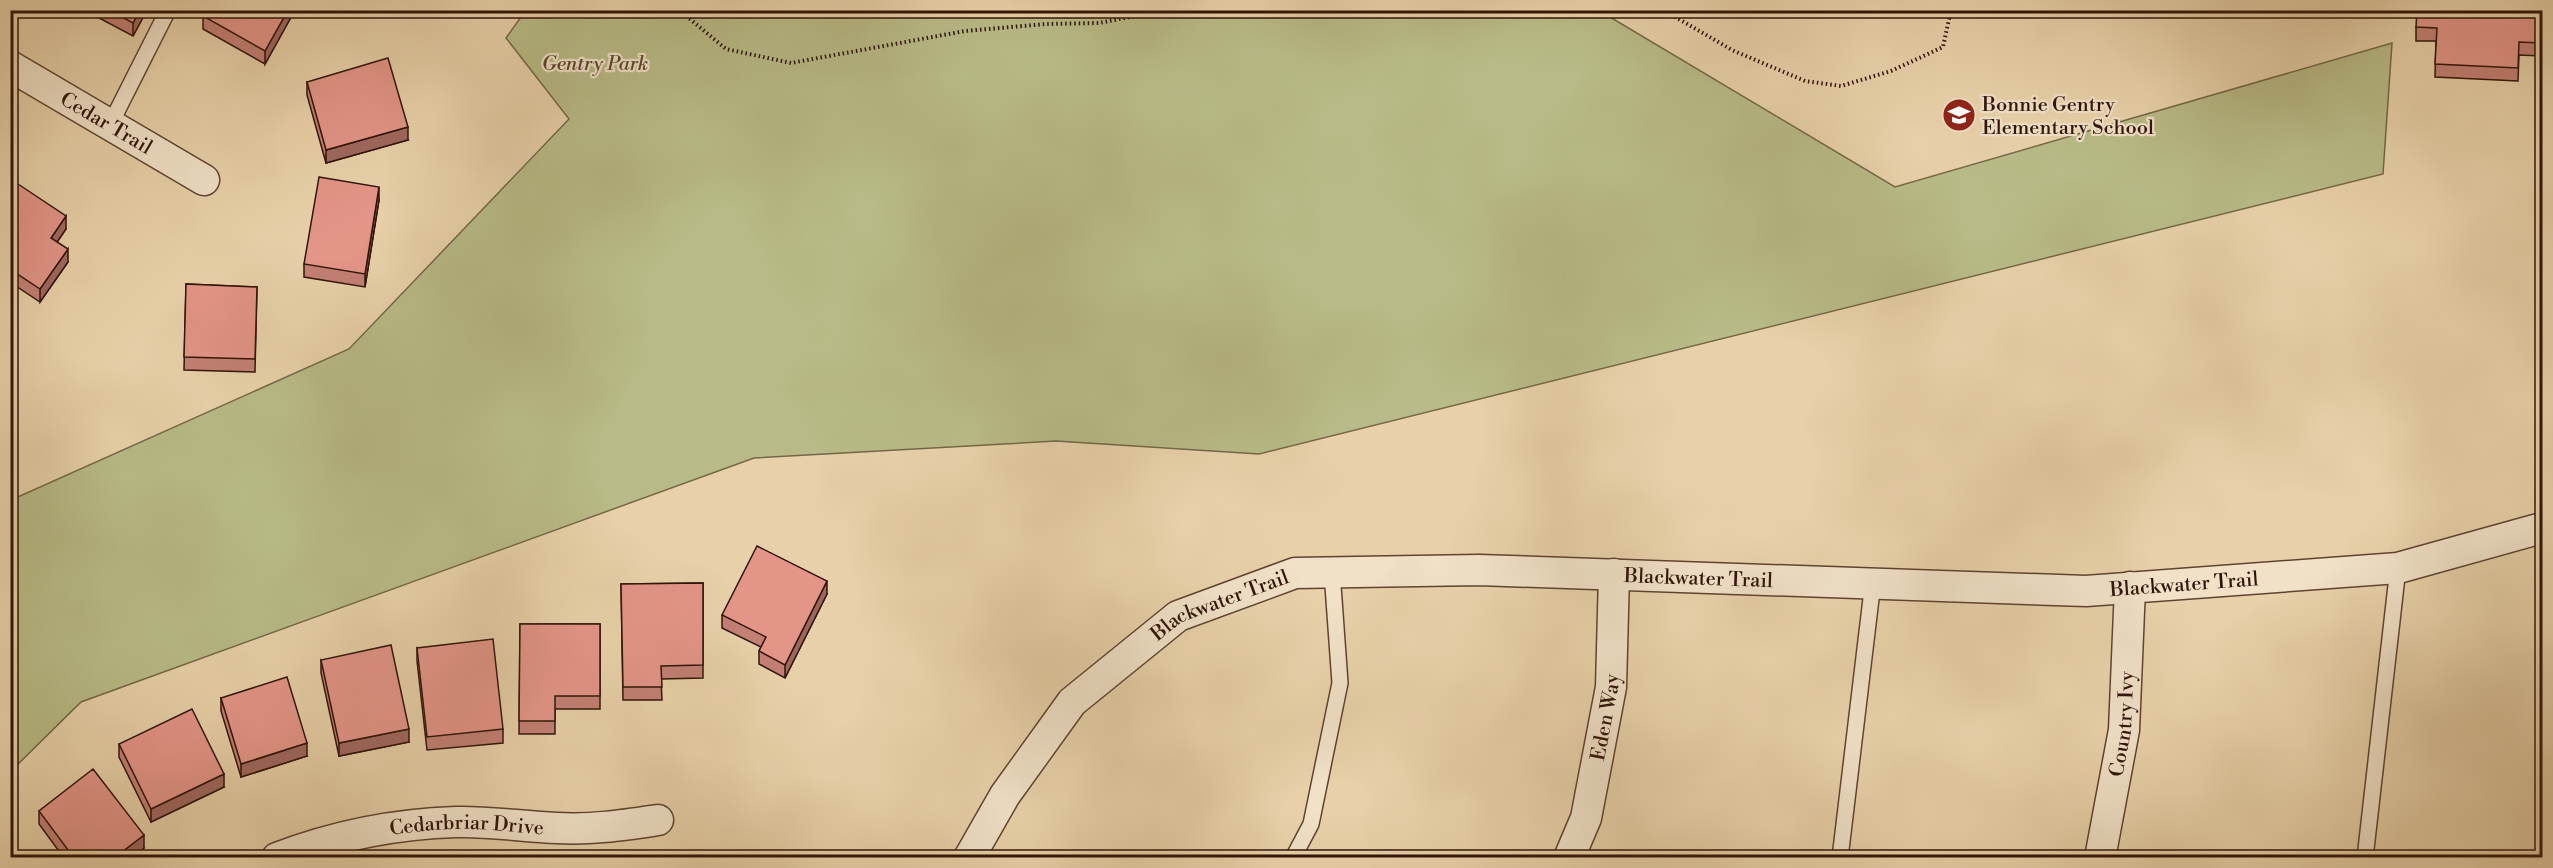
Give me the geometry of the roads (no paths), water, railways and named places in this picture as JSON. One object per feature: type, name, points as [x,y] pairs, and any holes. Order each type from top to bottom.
[{"type":"street","name":"Cedar Trail","points":[[11,66],[204,180]]},
{"type":"street","name":"Blackwater Trail","points":[[969,858],[1005,795],[1072,702],[1178,616],[1295,573],[1479,570],[2086,591],[2398,568],[2542,528]]},
{"type":"street","name":"Eden Way","points":[[1569,858],[1586,818],[1611,687],[1614,574]]},
{"type":"street","name":"Country Ivy","points":[[2100,858],[2124,730],[2130,587]]},
{"type":"street","name":"Cedarbriar Drive","points":[[277,858],[313,844],[391,827],[458,822],[597,828],[658,820]]},
{"type":"lane","points":[[110,125],[168,10]]},
{"type":"lane","points":[[2365,858],[2398,568]]},
{"type":"lane","points":[[1293,858],[1311,824],[1340,683],[1332,572]]},
{"type":"lane","points":[[1840,858],[1873,582]]},
{"type":"place","name":"Bonnie Gentry Elementary School","points":[[1959,115]]},
{"type":"park label","name":"Gentry Park","points":[[595,63]]}]
